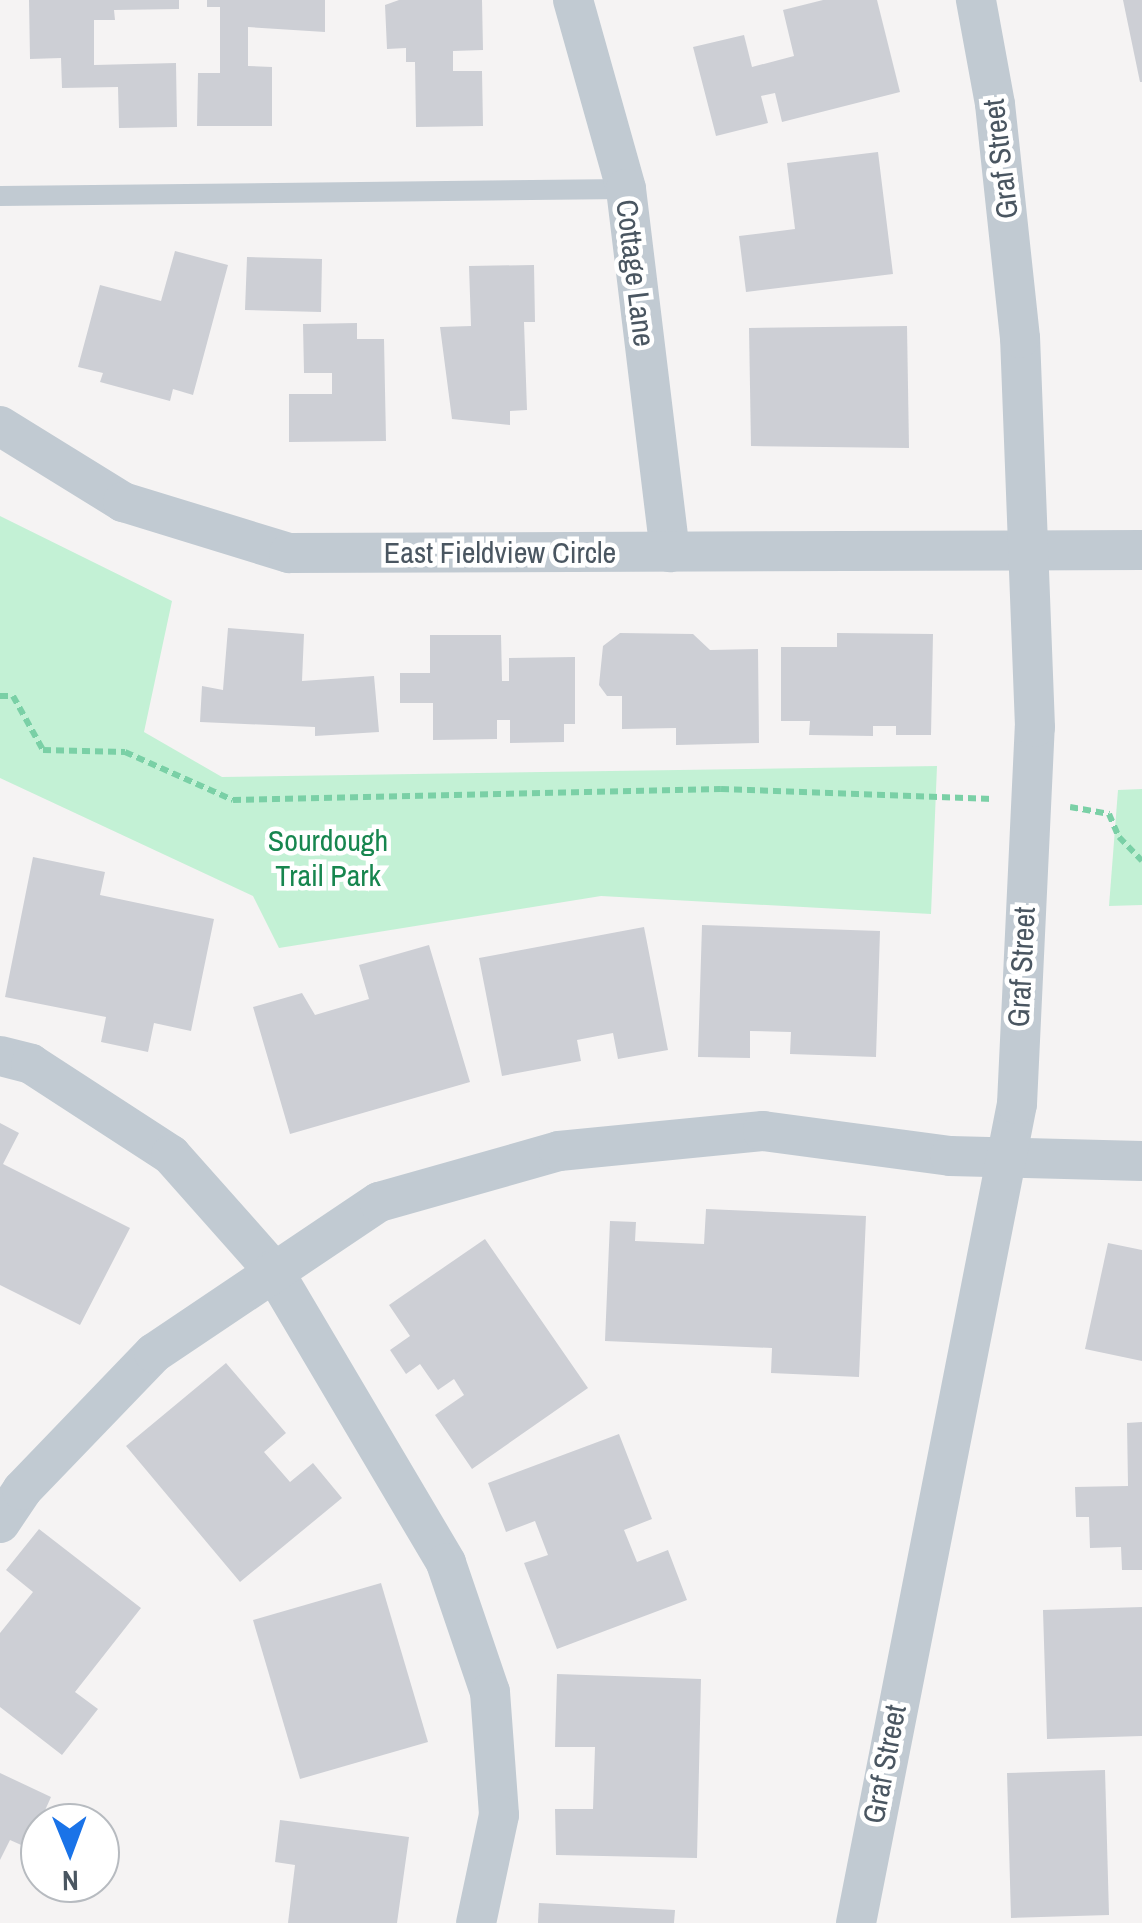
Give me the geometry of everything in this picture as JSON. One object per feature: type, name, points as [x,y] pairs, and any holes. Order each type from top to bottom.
[{"type":"street","name":"Cottage Lane","points":[[573,0],[626,189],[670,552]]},
{"type":"street","name":"Graf Street","points":[[856,1923],[1016,1104],[1031,803],[1028,550],[1020,338],[995,104],[976,0]]},
{"type":"street","name":"East Fieldview Circle","points":[[0,426],[124,502],[290,553],[1142,550]]},
{"type":"street","points":[[0,1056],[31,1064],[170,1155],[273,1270],[446,1563],[490,1692],[498,1815],[476,1923]]},
{"type":"street","points":[[0,1522],[22,1490],[154,1353],[379,1202],[559,1151],[762,1131],[1006,1159],[1142,1161]]},
{"type":"lane","points":[[0,196],[626,189]]},
{"type":"path","points":[[0,696],[13,696],[43,750],[126,752],[233,800],[721,789],[1031,803],[1109,814],[1119,837],[1142,861]]},
{"type":"green space","name":"Sourdough Trail Park","points":[[0,516],[172,601],[144,732],[222,777],[937,766],[931,914],[601,896],[279,948],[253,896],[0,778]]},
{"type":"green space","points":[[1142,789],[1142,905],[1109,906],[1118,790]]},
{"type":"building","points":[[29,0],[179,0],[179,9],[114,10],[115,20],[94,20],[94,65],[176,63],[177,127],[119,128],[118,87],[62,88],[61,58],[30,59]]},
{"type":"building","points":[[207,0],[325,0],[325,32],[248,27],[248,66],[272,67],[272,126],[197,126],[198,73],[220,73],[220,7],[207,7]]},
{"type":"building","points":[[399,0],[482,0],[483,50],[453,51],[453,71],[482,71],[483,126],[416,127],[415,62],[406,62],[406,48],[387,49],[385,5]]},
{"type":"building","points":[[823,0],[877,0],[900,92],[782,122],[775,93],[761,96],[768,123],[716,136],[693,47],[744,35],[752,67],[794,56],[783,10]]},
{"type":"building","points":[[1123,0],[1142,0],[1142,82],[1140,82]]},
{"type":"building","points":[[878,152],[893,274],[746,292],[739,236],[795,229],[787,163]]},
{"type":"building","points":[[175,251],[228,265],[193,395],[173,389],[170,401],[100,382],[103,373],[78,367],[100,285],[161,301]]},
{"type":"building","points":[[247,257],[322,259],[321,312],[245,310]]},
{"type":"building","points":[[534,265],[535,322],[524,322],[527,410],[510,411],[510,425],[452,419],[440,327],[471,326],[469,266]]},
{"type":"building","points":[[357,323],[357,339],[384,339],[386,441],[289,442],[289,394],[332,394],[332,373],[304,373],[303,324]]},
{"type":"building","points":[[907,326],[909,448],[751,446],[749,328]]},
{"type":"building","points":[[228,628],[304,634],[302,681],[374,676],[379,732],[315,736],[315,727],[200,722],[202,686],[223,690]]},
{"type":"building","points":[[620,633],[693,634],[710,650],[758,649],[759,743],[676,745],[676,728],[622,729],[622,696],[607,696],[599,685],[603,646]]},
{"type":"building","points":[[837,633],[933,634],[931,735],[896,735],[896,726],[873,726],[873,736],[809,735],[810,721],[781,721],[781,647],[837,647]]},
{"type":"building","points":[[430,635],[501,635],[502,681],[509,681],[509,658],[575,657],[575,724],[564,724],[564,742],[510,743],[510,720],[497,720],[497,739],[433,740],[433,703],[400,703],[400,673],[430,673]]},
{"type":"building","points":[[33,857],[105,872],[100,895],[214,919],[191,1031],[154,1023],[148,1052],[101,1042],[106,1017],[5,997]]},
{"type":"building","points":[[702,925],[880,931],[876,1057],[790,1054],[791,1032],[750,1031],[750,1058],[698,1057]]},
{"type":"building","points":[[644,927],[668,1050],[618,1059],[613,1033],[577,1040],[581,1061],[502,1076],[479,958]]},
{"type":"building","points":[[429,945],[470,1082],[290,1134],[253,1007],[302,993],[315,1015],[369,999],[359,965]]},
{"type":"building","points":[[0,1123],[19,1133],[3,1164],[130,1228],[80,1325],[0,1285]]},
{"type":"building","points":[[706,1209],[866,1216],[859,1377],[771,1373],[772,1348],[605,1341],[610,1221],[636,1222],[635,1241],[704,1244]]},
{"type":"building","points":[[485,1239],[588,1388],[472,1469],[435,1415],[464,1395],[454,1379],[438,1390],[420,1364],[406,1374],[390,1350],[410,1336],[389,1305]]},
{"type":"building","points":[[1108,1243],[1142,1250],[1142,1361],[1085,1349]]},
{"type":"building","points":[[226,1363],[286,1433],[264,1452],[290,1482],[313,1463],[342,1498],[240,1582],[126,1446]]},
{"type":"building","points":[[1142,1422],[1142,1570],[1122,1570],[1121,1547],[1090,1548],[1089,1517],[1076,1517],[1075,1487],[1128,1486],[1127,1423]]},
{"type":"building","points":[[619,1434],[652,1519],[624,1530],[637,1562],[668,1550],[687,1600],[557,1649],[524,1563],[548,1555],[535,1521],[506,1532],[488,1483]]},
{"type":"building","points":[[39,1529],[141,1608],[75,1692],[98,1709],[62,1755],[0,1707],[0,1633],[33,1592],[6,1570]]},
{"type":"building","points":[[381,1583],[428,1742],[300,1779],[253,1620]]},
{"type":"building","points":[[1142,1607],[1142,1736],[1047,1739],[1043,1610]]},
{"type":"building","points":[[557,1674],[701,1679],[697,1858],[556,1855],[555,1809],[593,1809],[595,1747],[555,1747]]},
{"type":"building","points":[[1105,1770],[1109,1915],[1011,1918],[1007,1773]]},
{"type":"building","points":[[0,1773],[51,1797],[48,1803],[20,1803],[20,1844],[10,1840],[0,1860]]},
{"type":"building","points":[[280,1820],[409,1837],[397,1923],[288,1923],[295,1865],[275,1862]]},
{"type":"building","points":[[539,1903],[675,1910],[674,1923],[538,1923]]}]
